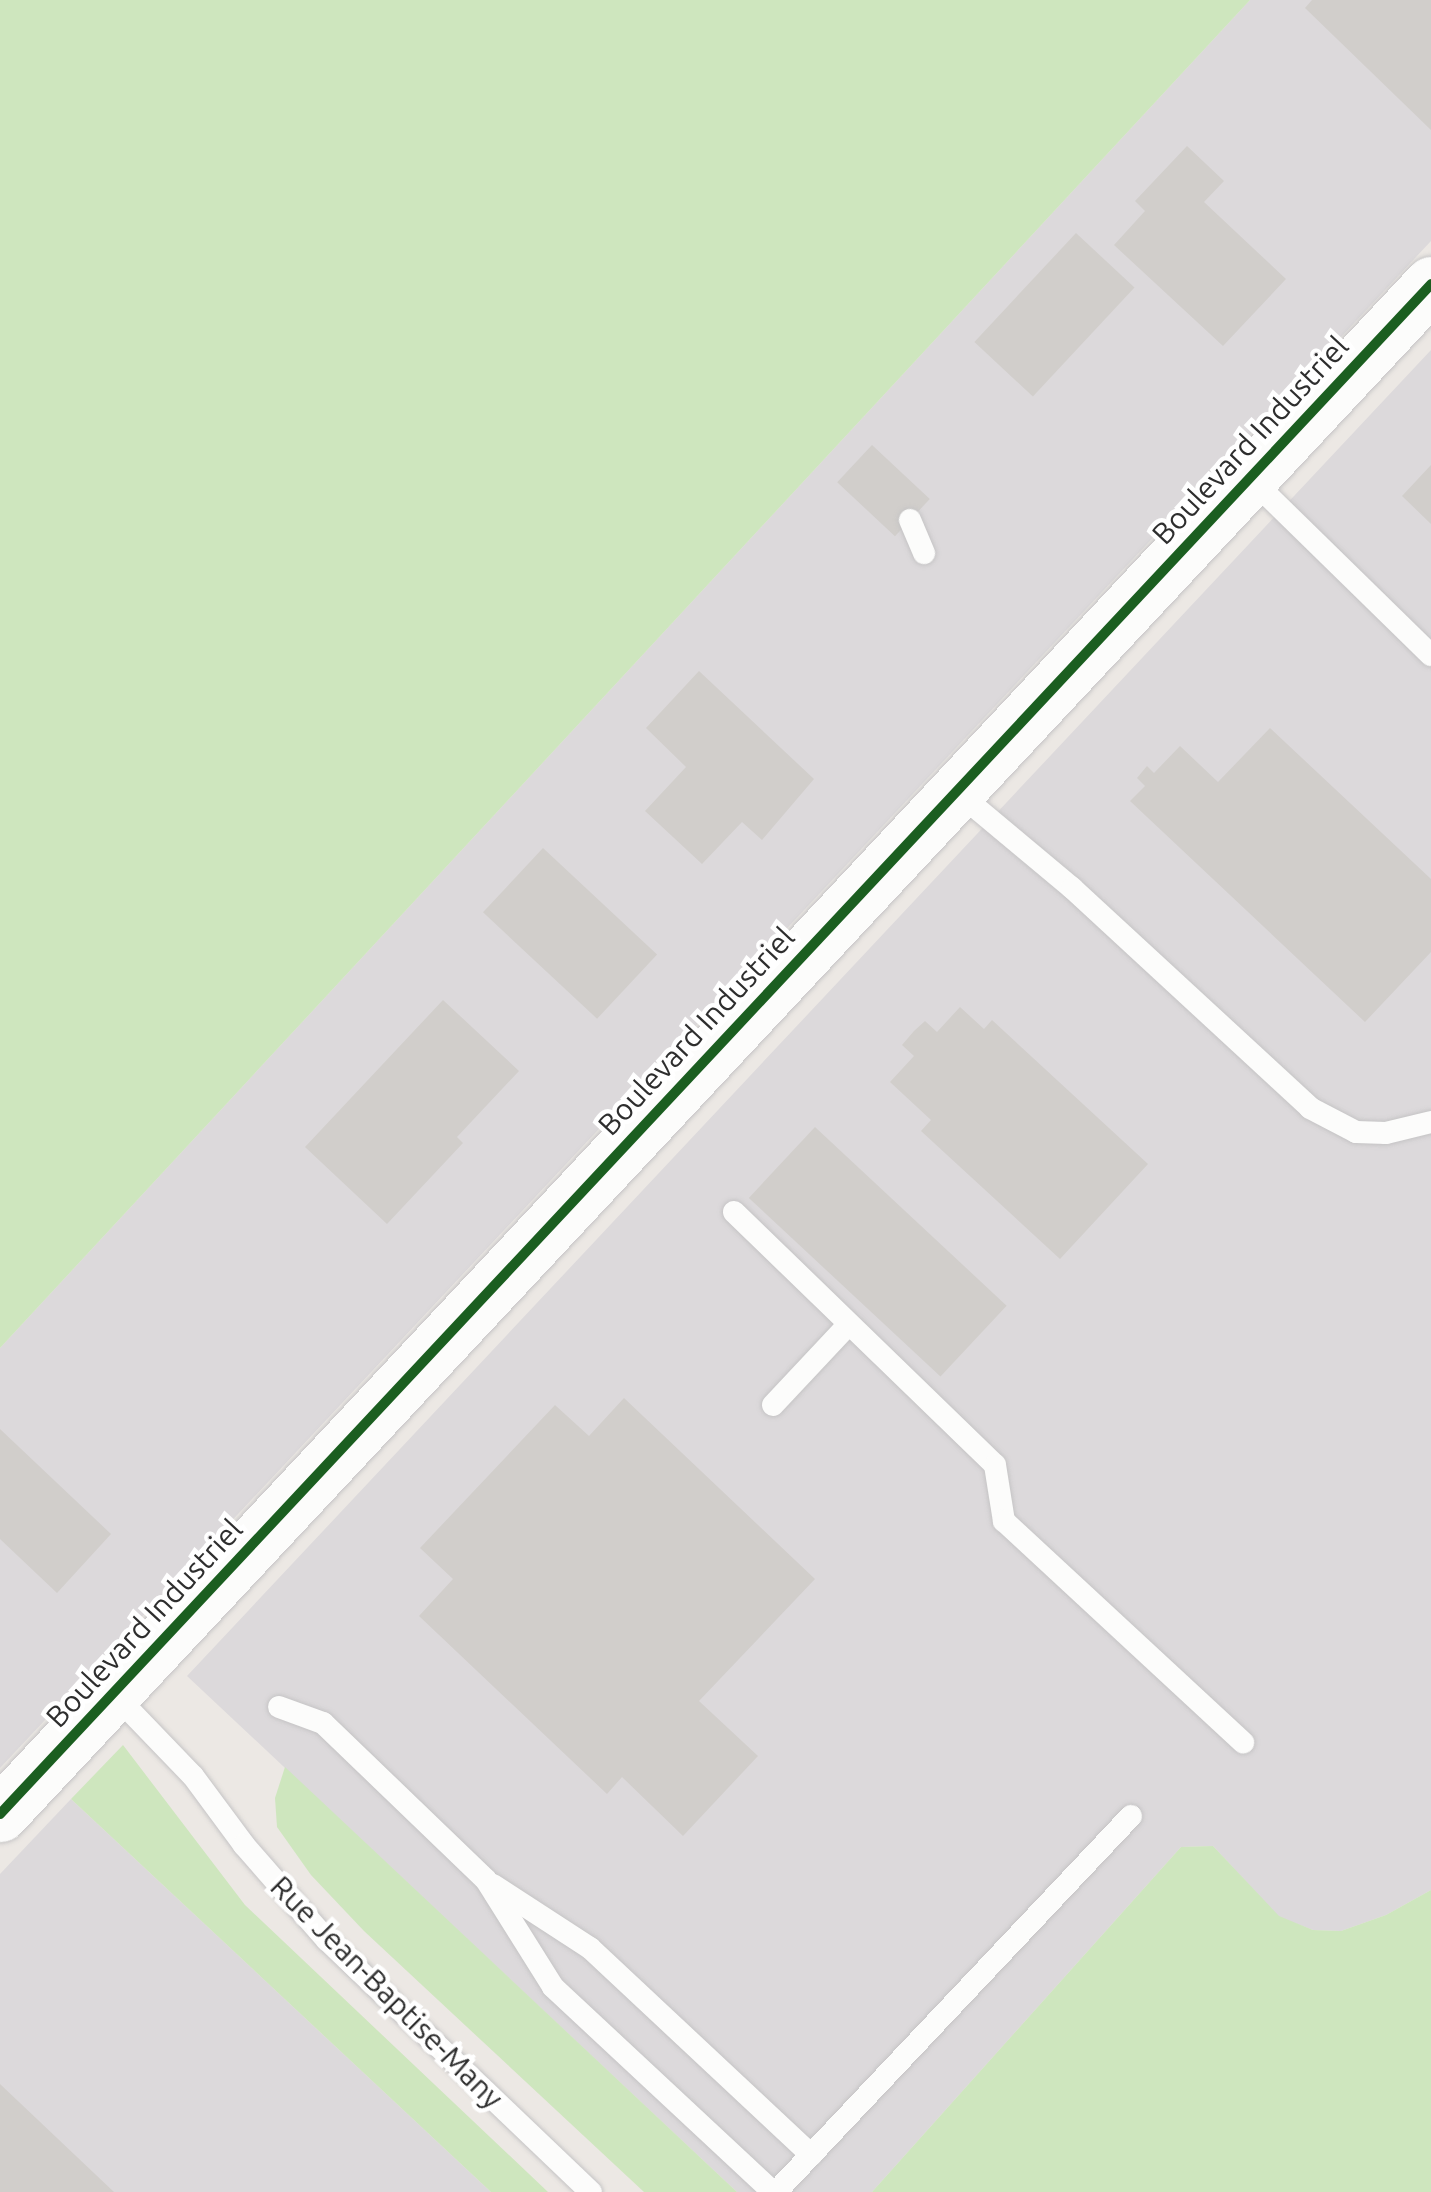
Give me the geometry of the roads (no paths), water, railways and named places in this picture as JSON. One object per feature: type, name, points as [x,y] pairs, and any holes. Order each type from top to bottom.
[{"type":"street","name":"Boulevard Industriel","points":[[0,1814],[1431,284]]},
{"type":"lane","points":[[1250,478],[1431,655]]},
{"type":"lane","points":[[910,520],[924,553]]},
{"type":"lane","points":[[956,791],[1072,888],[1310,1108],[1356,1132],[1386,1133],[1431,1122]]},
{"type":"lane","points":[[734,1212],[995,1464],[1004,1522],[1243,1742]]},
{"type":"lane","points":[[773,1405],[849,1324]]},
{"type":"lane","name":"Rue Jean-Baptise-Many","points":[[113,1694],[193,1776],[244,1845],[327,1940],[591,2192]]},
{"type":"lane","points":[[279,1707],[322,1724],[486,1880],[590,1948],[811,2155]]},
{"type":"lane","points":[[486,1880],[553,1986],[775,2192],[1131,1816]]}]
